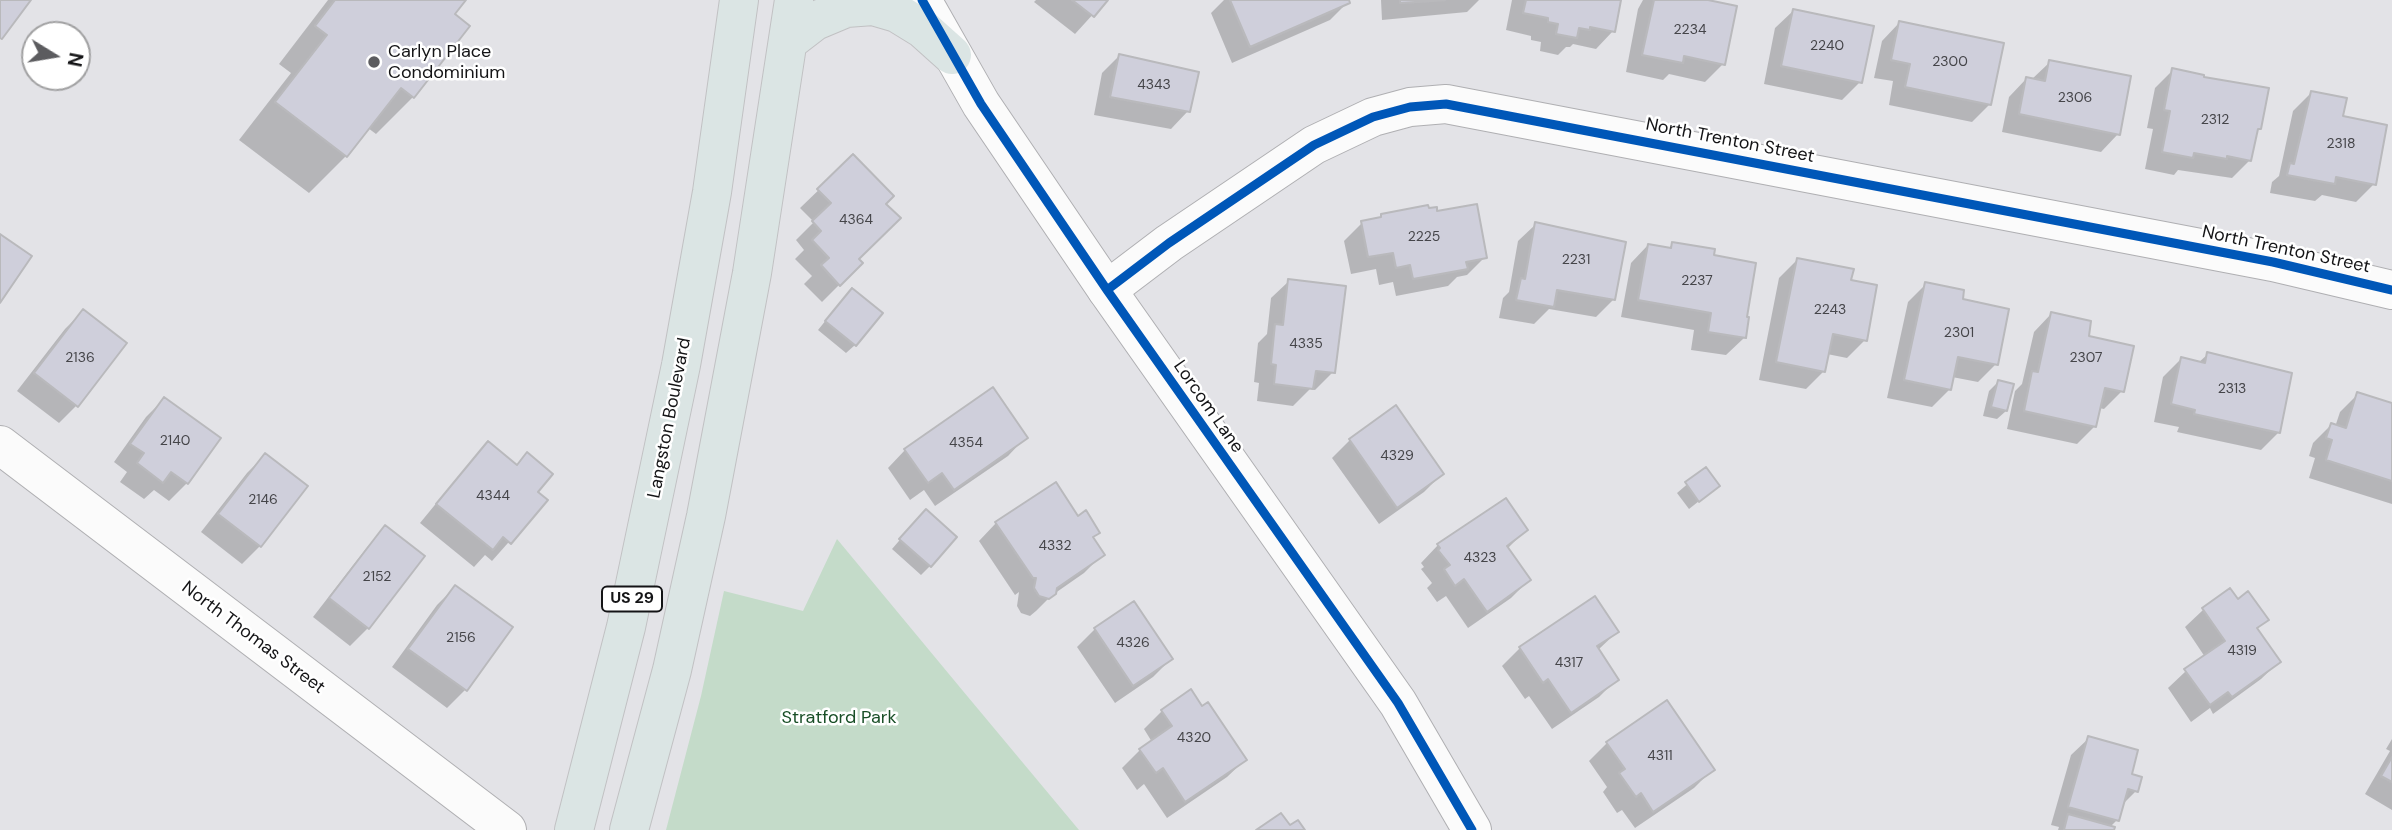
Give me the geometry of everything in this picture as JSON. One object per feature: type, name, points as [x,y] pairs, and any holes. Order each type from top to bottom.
[{"type":"main road","name":"Langston Boulevard","points":[[574,830],[629,615],[681,365],[712,191],[739,0]]},
{"type":"main road","name":"US 29","points":[[629,830],[654,744],[681,632],[734,374],[794,0]]},
{"type":"main road","points":[[789,41],[815,20],[846,8],[873,6],[897,13],[923,29],[952,55]]},
{"type":"main road","points":[[681,365],[734,374]]},
{"type":"street","name":"Lorcom Lane","points":[[922,0],[981,104],[1107,290],[1398,703],[1472,830]]},
{"type":"street","name":"North Trenton Street","points":[[1107,290],[1170,243],[1314,145],[1373,117],[1410,107],[1446,104],[2273,262],[2392,290]]},
{"type":"street","name":"North Thomas Street","points":[[0,445],[508,830]]},
{"type":"green space","name":"Stratford Park","points":[[837,539],[1079,830],[666,830],[701,696],[724,591],[803,611]]},
{"type":"building","points":[[0,0],[31,0],[2,39],[0,38]]},
{"type":"building","name":"Carlyn Place Condominium","points":[[335,0],[466,0],[455,14],[470,26],[414,98],[401,88],[347,157],[275,102],[327,35],[315,26]]},
{"type":"building","points":[[1072,0],[1108,0],[1094,17]]},
{"type":"building","points":[[1230,0],[1349,0],[1350,3],[1250,47]]},
{"type":"building","points":[[1400,0],[1445,0],[1400,3]]},
{"type":"building","points":[[1526,0],[1621,0],[1615,32],[1590,27],[1590,30],[1579,28],[1577,38],[1556,34],[1558,24],[1548,22],[1548,18],[1523,13]]},
{"type":"building","points":[[1654,0],[1708,0],[1737,6],[1725,65],[1684,56],[1683,63],[1642,55]]},
{"type":"building","points":[[1793,9],[1874,26],[1862,83],[1781,66]]},
{"type":"building","points":[[1899,21],[2004,43],[1991,105],[1905,87],[1910,64],[1891,60]]},
{"type":"building","points":[[1119,54],[1199,72],[1190,112],[1110,97]]},
{"type":"building","points":[[2049,60],[2131,76],[2120,135],[2019,114],[2026,77],[2045,81]]},
{"type":"building","points":[[2172,68],[2204,77],[2269,88],[2251,161],[2194,153],[2193,158],[2162,152],[2170,111],[2164,110]]},
{"type":"building","points":[[2311,91],[2347,98],[2343,116],[2387,125],[2376,185],[2336,177],[2335,184],[2287,175],[2290,163],[2294,164]]},
{"type":"building","points":[[853,154],[894,196],[886,204],[901,218],[859,259],[863,263],[840,286],[821,265],[829,258],[812,240],[821,231],[812,221],[831,203],[817,189]]},
{"type":"building","points":[[1477,204],[1487,258],[1466,262],[1468,269],[1413,279],[1410,265],[1396,268],[1393,253],[1368,257],[1361,221],[1381,217],[1381,214],[1428,205],[1429,208],[1437,207],[1437,211]]},
{"type":"building","points":[[1535,222],[1626,242],[1615,300],[1557,290],[1554,307],[1516,300],[1521,278],[1525,279]]},
{"type":"building","points":[[0,234],[32,256],[0,303]]},
{"type":"building","points":[[1672,242],[1715,249],[1714,255],[1756,263],[1746,338],[1708,332],[1711,313],[1638,300],[1648,244],[1671,248]]},
{"type":"building","points":[[1797,258],[1854,269],[1851,280],[1877,285],[1867,341],[1833,334],[1825,372],[1776,362]]},
{"type":"building","points":[[1288,279],[1346,286],[1335,373],[1316,371],[1313,389],[1274,384],[1276,365],[1271,364],[1275,324],[1283,325]]},
{"type":"building","points":[[1925,282],[1964,290],[1963,299],[2009,309],[1998,365],[1958,357],[1951,390],[1904,380]]},
{"type":"building","points":[[852,288],[883,313],[856,346],[825,321]]},
{"type":"building","points":[[83,309],[127,343],[78,407],[34,373]]},
{"type":"building","points":[[2051,312],[2091,321],[2089,336],[2134,346],[2124,392],[2105,388],[2096,427],[2024,411],[2032,371],[2038,372]]},
{"type":"building","points":[[2207,352],[2292,373],[2280,433],[2194,414],[2195,410],[2171,404],[2181,357],[2205,363]]},
{"type":"building","points":[[1998,380],[2014,384],[2007,411],[1991,407]]},
{"type":"building","points":[[993,387],[1028,438],[954,490],[942,473],[928,483],[904,449]]},
{"type":"building","points":[[2357,392],[2392,403],[2392,481],[2326,460],[2332,440],[2326,438],[2331,423],[2346,428]]},
{"type":"building","points":[[164,397],[221,438],[188,484],[171,472],[163,483],[137,463],[144,453],[130,444]]},
{"type":"building","points":[[1396,405],[1444,474],[1397,508],[1349,439]]},
{"type":"building","points":[[488,441],[517,465],[527,452],[553,474],[538,492],[548,500],[511,544],[503,537],[493,550],[436,504]]},
{"type":"building","points":[[265,453],[308,486],[261,547],[218,514]]},
{"type":"building","points":[[1706,467],[1720,486],[1699,502],[1685,482]]},
{"type":"building","points":[[1056,482],[1078,516],[1086,510],[1100,533],[1093,537],[1105,555],[1057,588],[1056,594],[1049,599],[1039,596],[1034,588],[1036,578],[1033,578],[995,522]]},
{"type":"building","points":[[1506,498],[1528,530],[1507,546],[1531,580],[1487,612],[1464,579],[1455,586],[1444,569],[1450,565],[1438,550],[1440,548],[1437,544]]},
{"type":"building","points":[[926,509],[957,537],[931,567],[899,539]]},
{"type":"building","points":[[385,525],[425,556],[369,629],[329,598]]},
{"type":"building","points":[[455,585],[513,627],[467,691],[408,649]]},
{"type":"building","points":[[2230,588],[2238,599],[2248,591],[2269,620],[2257,628],[2281,662],[2232,697],[2228,692],[2210,705],[2184,669],[2225,641],[2202,608]]},
{"type":"building","points":[[1595,596],[1619,632],[1597,646],[1619,680],[1571,713],[1548,679],[1543,683],[1519,647]]},
{"type":"building","points":[[1134,601],[1173,659],[1133,686],[1094,628]]},
{"type":"building","points":[[1191,689],[1202,706],[1208,702],[1247,760],[1185,802],[1163,768],[1156,773],[1139,749],[1172,726],[1161,710]]},
{"type":"building","points":[[1667,700],[1715,770],[1653,812],[1641,793],[1636,797],[1619,773],[1625,769],[1606,742]]},
{"type":"building","points":[[2088,736],[2138,750],[2132,774],[2142,777],[2138,792],[2128,789],[2119,821],[2068,807]]},
{"type":"building","points":[[2392,757],[2392,782],[2381,776]]},
{"type":"building","points":[[1281,813],[1290,825],[1298,820],[1305,830],[1256,830]]},
{"type":"building","points":[[2068,814],[2115,827],[2114,830],[2064,830]]},
{"type":"cycle path","points":[[922,0],[981,104],[1107,290],[1398,703],[1472,830]]},
{"type":"cycle path","points":[[1107,290],[1169,243],[1314,145],[1373,117],[1410,107],[1446,104],[2273,262],[2392,290]]},
{"type":"place","name":"Carlyn Place Condominium","points":[[374,62]]}]
